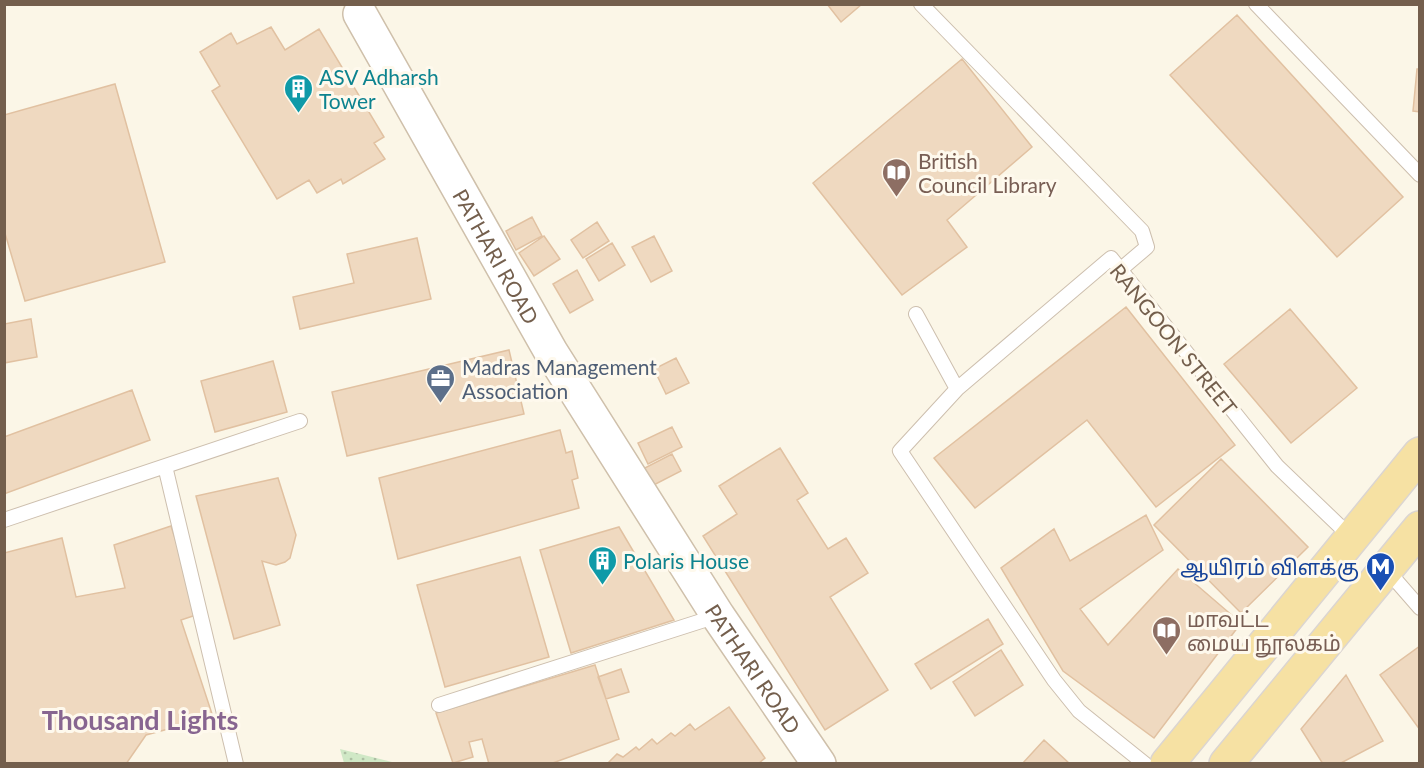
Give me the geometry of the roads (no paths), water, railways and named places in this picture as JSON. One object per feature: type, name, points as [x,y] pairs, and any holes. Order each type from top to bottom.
[{"type":"main road","points":[[1167,764],[1419,453]]},
{"type":"main road","points":[[1226,764],[1419,528]]},
{"type":"street","name":"PATHARI ROAD","points":[[360,14],[551,352],[813,761]]},
{"type":"lane","points":[[921,4],[1142,231],[1147,247],[1120,270]]},
{"type":"lane","points":[[1256,4],[1419,175]]},
{"type":"lane","name":"RANGOON STREET","points":[[1145,764],[1079,711],[1054,680],[900,451],[957,389],[1111,258],[1277,466],[1352,537]]},
{"type":"lane","points":[[916,314],[957,389]]},
{"type":"lane","points":[[4,520],[300,421]]},
{"type":"lane","points":[[165,466],[236,764]]},
{"type":"lane","points":[[1386,569],[1419,608]]},
{"type":"lane","points":[[439,705],[718,616]]},
{"type":"place","name":"ASV Adharsh Tower","points":[[298,114]]},
{"type":"place","name":"British Council Library","points":[[897,198]]},
{"type":"place","name":"Madras Management Association","points":[[441,404]]},
{"type":"place","name":"Polaris House","points":[[602,586]]},
{"type":"place","name":"ஆயிரம் விளக்கு","points":[[1380,592]]},
{"type":"place","name":"மாவட்ட மைய நூலகம்","points":[[1166,656]]},
{"type":"district","name":"Thousand Lights","points":[[140,719]]}]
